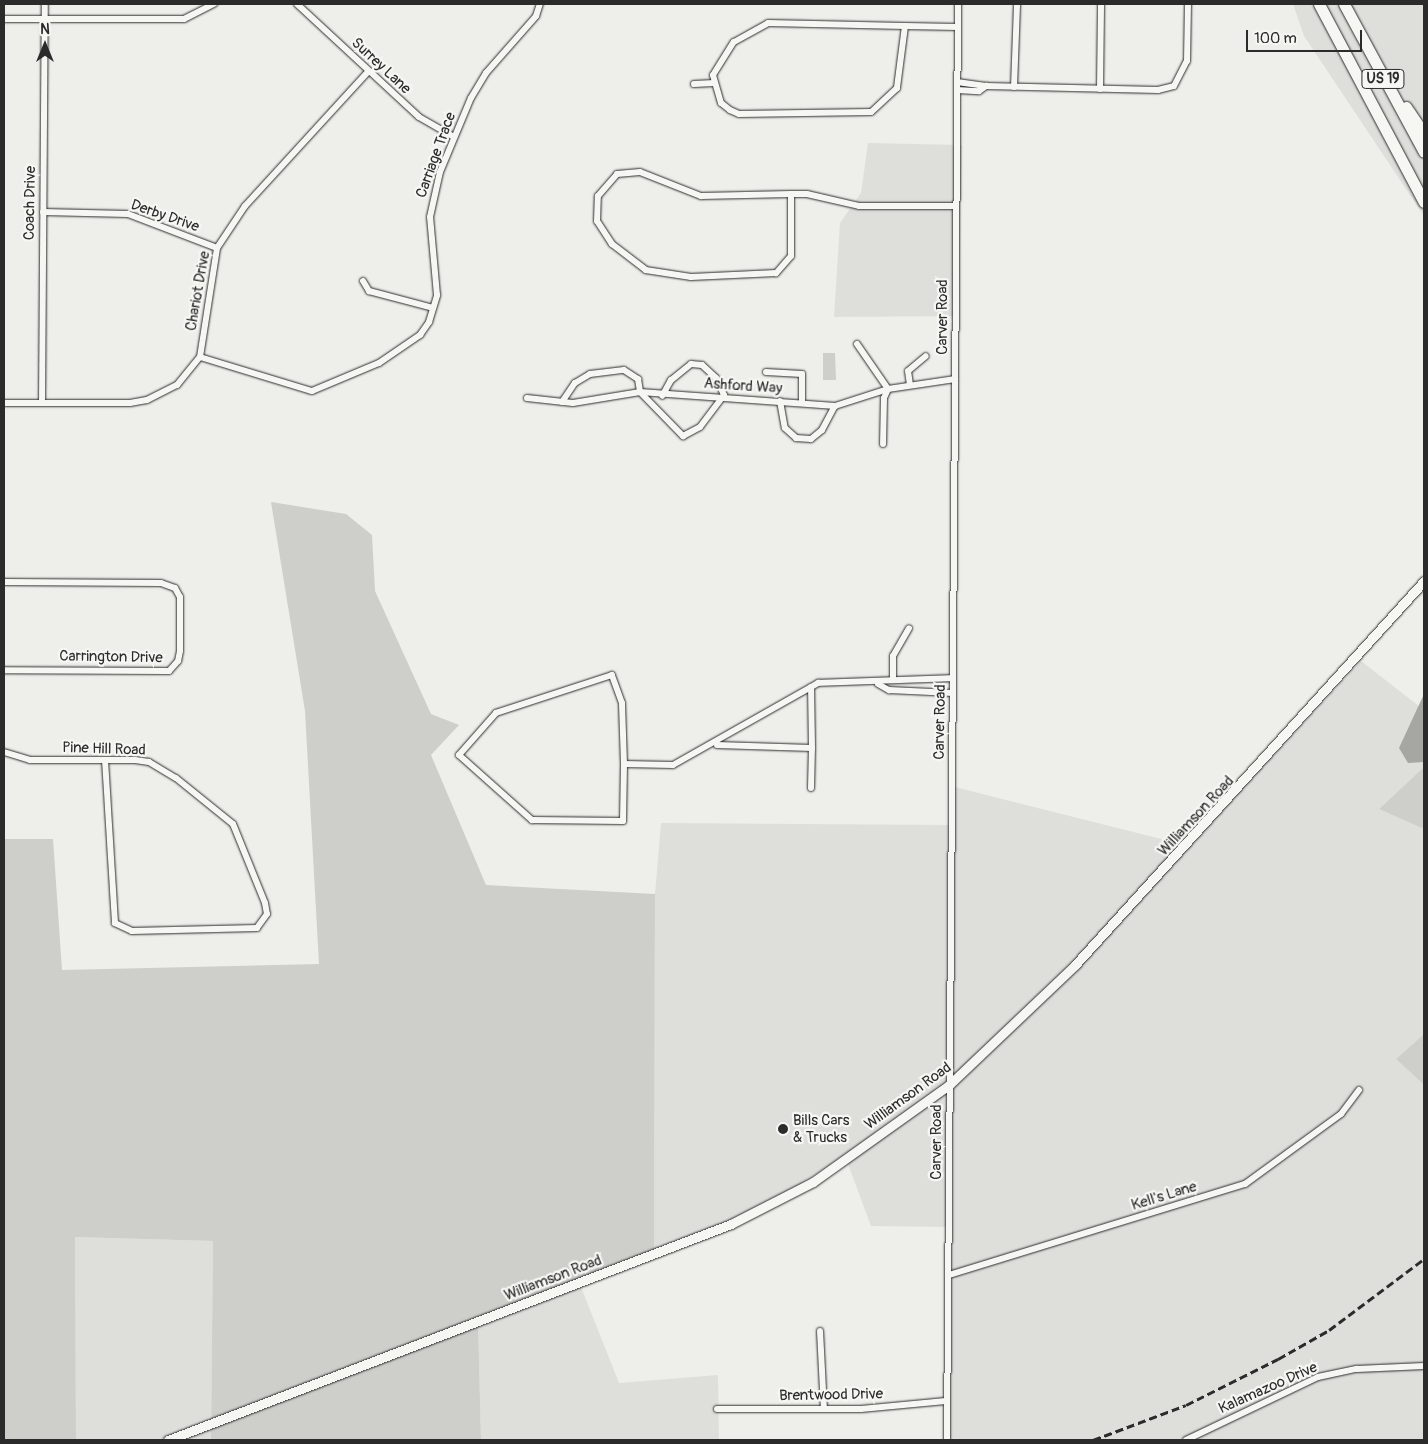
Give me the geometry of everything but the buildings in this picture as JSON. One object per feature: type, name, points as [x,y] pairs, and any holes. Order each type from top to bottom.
[{"type":"highway","name":"US 19","points":[[1319,4],[1424,202]]},
{"type":"highway","name":"US 19","points":[[1344,4],[1374,63],[1424,152]]},
{"type":"highway","points":[[1374,63],[1424,134]]},
{"type":"highway","points":[[1417,190],[1424,210]]},
{"type":"main road","name":"Williamson Road","points":[[168,1440],[732,1224],[813,1182],[949,1085],[1076,966],[1424,581]]},
{"type":"street","name":"Coach Drive","points":[[42,403],[45,4]]},
{"type":"street","points":[[4,19],[184,20],[214,4]]},
{"type":"street","name":"Surrey Lane","points":[[298,4],[368,72],[419,117],[454,137]]},
{"type":"street","name":"Carriage Trace","points":[[200,357],[312,391],[352,377],[407,346],[429,322],[433,308],[438,282],[431,199],[454,137],[486,73],[536,16],[540,4]]},
{"type":"street","name":"Carver Road","points":[[946,1440],[956,379],[953,206],[958,4]]},
{"type":"street","points":[[1014,87],[1017,4]]},
{"type":"street","points":[[1100,89],[1101,4]]},
{"type":"street","points":[[957,82],[986,86],[1158,90],[1181,80],[1187,61],[1188,4]]},
{"type":"street","points":[[905,26],[897,88],[871,112],[739,114],[720,103],[714,83],[721,58],[734,42],[768,23],[958,27]]},
{"type":"street","name":"Chariot Drive","points":[[200,357],[218,248],[245,206],[368,72]]},
{"type":"street","points":[[694,84],[714,83]]},
{"type":"street","points":[[957,90],[979,91],[986,86]]},
{"type":"street","points":[[792,194],[790,256],[776,272],[691,276],[646,270],[612,244],[597,221],[598,196],[618,174],[640,172],[701,196],[792,194],[859,206],[953,206]]},
{"type":"street","name":"Derby Drive","points":[[43,212],[128,214],[218,248]]},
{"type":"street","points":[[363,281],[369,291],[433,308]]},
{"type":"street","points":[[857,344],[888,389],[884,398],[883,444]]},
{"type":"street","points":[[910,385],[908,371],[926,356]]},
{"type":"street","points":[[4,403],[147,400],[177,385],[200,357]]},
{"type":"street","points":[[562,402],[575,383],[605,370],[624,370],[638,379],[640,392],[683,436],[700,427],[724,395],[716,378],[702,366],[691,364],[671,380],[662,396]]},
{"type":"street","points":[[766,372],[802,374],[802,403]]},
{"type":"street","name":"Ashford Way","points":[[527,398],[562,402],[640,392],[662,396],[724,395],[835,406],[888,389],[956,379]]},
{"type":"street","points":[[780,400],[784,428],[796,438],[811,439],[822,430],[835,406]]},
{"type":"street","name":"Carrington Drive","points":[[4,582],[161,583],[174,588],[180,598],[180,651],[178,661],[169,671],[4,670]]},
{"type":"street","points":[[893,677],[893,656],[909,628]]},
{"type":"street","points":[[612,675],[622,703],[624,764],[623,821],[532,820],[459,755],[496,712],[612,675]]},
{"type":"street","points":[[624,764],[673,765],[715,745],[811,687],[878,684],[893,677],[953,678]]},
{"type":"street","points":[[878,684],[889,690],[953,693]]},
{"type":"street","points":[[811,687],[811,788]]},
{"type":"street","points":[[715,745],[812,748]]},
{"type":"street","name":"Pine Hill Road","points":[[4,752],[30,760],[105,760],[149,762],[233,824],[265,903],[267,914],[257,928],[132,931],[115,923],[105,760]]},
{"type":"street","name":"Kell's Lane","points":[[949,1275],[1245,1184],[1341,1114],[1359,1090]]},
{"type":"street","points":[[820,1331],[824,1409]]},
{"type":"street","name":"Kalamazoo Drive","points":[[1186,1440],[1318,1377],[1357,1369],[1424,1366]]},
{"type":"street","name":"Brentwood Drive","points":[[717,1408],[824,1409],[946,1401]]},
{"type":"shaded area","points":[[1293,4],[1424,4],[1424,216],[1304,36]]},
{"type":"shaded area","points":[[868,143],[962,145],[959,316],[834,317],[840,223],[861,193]]},
{"type":"shaded area","points":[[823,353],[835,353],[836,380],[823,380]]},
{"type":"shaded area","points":[[271,502],[346,514],[372,535],[375,591],[431,714],[459,725],[431,755],[486,885],[655,894],[654,1254],[581,1287],[478,1320],[481,1440],[211,1440],[213,1241],[75,1237],[76,1440],[4,1440],[4,839],[53,839],[62,970],[319,964],[305,711]]},
{"type":"shaded area","points":[[1361,661],[1424,710],[1424,767],[1379,809],[1424,829],[1424,1034],[1396,1059],[1424,1085],[1424,1440],[950,1440],[949,1227],[871,1226],[845,1156],[732,1226],[654,1254],[655,894],[661,823],[949,825],[951,786],[1189,846]]},
{"type":"shaded area","points":[[1424,694],[1424,762],[1408,763],[1399,748]]},
{"type":"shaded area","points":[[1424,767],[1424,829],[1379,809]]},
{"type":"shaded area","points":[[1424,1034],[1424,1085],[1396,1059]]},
{"type":"shaded area","points":[[75,1237],[213,1241],[211,1440],[76,1440]]},
{"type":"shaded area","points":[[581,1287],[619,1383],[718,1375],[719,1440],[481,1440],[478,1320]]},
{"type":"railway","points":[[1093,1440],[1186,1405],[1278,1359],[1329,1330],[1424,1259]]},
{"type":"place","name":"Bills Cars & Trucks","points":[[783,1129]]}]
